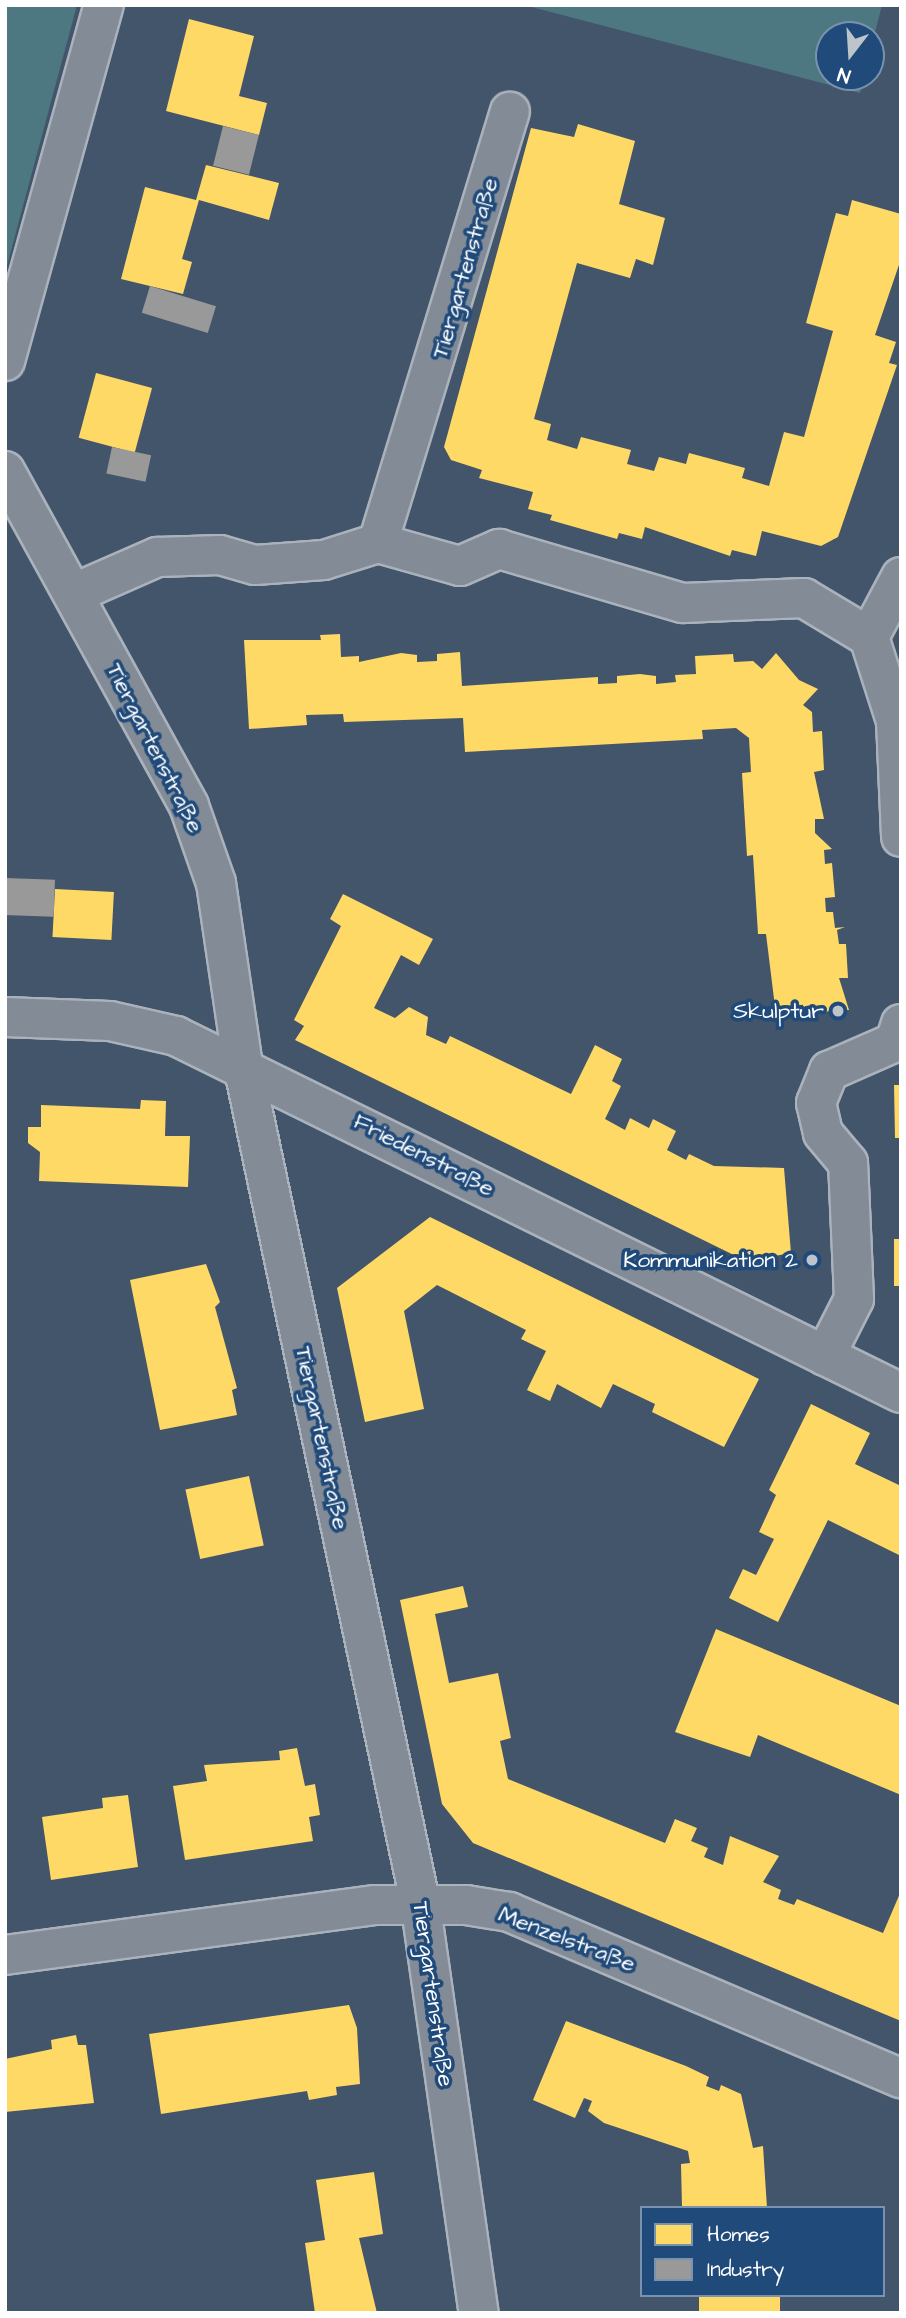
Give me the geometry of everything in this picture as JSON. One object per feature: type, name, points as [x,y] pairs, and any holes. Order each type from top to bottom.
[{"type":"street","points":[[5,361],[104,5]]},
{"type":"street","name":"Tiergartenstraße","points":[[378,543],[510,112]]},
{"type":"street","name":"Tiergartenstraße","points":[[5,471],[75,593],[189,806],[209,860],[243,1065],[420,1901],[479,2313]]},
{"type":"street","points":[[75,593],[157,557],[220,555],[255,565],[324,560],[378,543],[460,566],[499,549],[683,603],[804,598],[869,636],[895,720],[901,837]]},
{"type":"street","points":[[869,636],[901,577]]},
{"type":"street","name":"Friedenstraße","points":[[5,1017],[110,1021],[176,1036],[243,1065],[901,1394]]},
{"type":"street","points":[[825,1356],[854,1299],[848,1163],[823,1133],[816,1102],[829,1070],[895,1042],[901,1024]]},
{"type":"street","name":"Menzelstraße","points":[[5,1955],[420,1901],[509,1912],[901,2078]]},
{"type":"green space","points":[[5,5],[77,5],[5,273]]},
{"type":"green space","points":[[524,5],[882,5],[878,21],[815,21],[815,81]]},
{"type":"building: Homes","points":[[189,19],[254,36],[239,96],[267,103],[259,135],[166,111]]},
{"type":"building: Homes","points":[[578,124],[635,141],[619,204],[665,218],[653,265],[636,259],[630,278],[577,263],[534,419],[551,424],[547,440],[577,449],[581,437],[631,450],[627,464],[654,471],[659,457],[686,464],[689,453],[745,468],[742,478],[769,486],[784,432],[804,437],[833,331],[806,323],[836,213],[848,216],[852,200],[901,214],[901,259],[875,335],[896,342],[889,363],[897,365],[838,537],[821,546],[762,531],[756,556],[732,550],[730,556],[645,527],[642,539],[619,533],[617,539],[550,520],[552,515],[528,509],[533,492],[479,478],[482,470],[451,460],[444,447],[531,128],[574,137]]},
{"type":"building: Homes","points":[[206,165],[279,183],[269,220],[199,200],[182,259],[192,262],[183,294],[121,279],[145,187],[196,200]]},
{"type":"building: Homes","points":[[96,373],[152,388],[135,453],[79,438]]},
{"type":"building: Homes","points":[[340,634],[341,657],[359,656],[359,662],[401,653],[417,655],[417,662],[437,661],[437,654],[460,652],[462,686],[598,677],[598,684],[617,683],[617,676],[640,674],[656,676],[656,684],[676,682],[675,675],[696,674],[695,656],[733,654],[734,662],[753,661],[762,669],[776,653],[799,680],[818,689],[803,705],[812,712],[813,732],[822,731],[824,770],[814,772],[824,819],[815,819],[815,833],[832,849],[824,850],[825,864],[832,863],[835,897],[825,898],[826,912],[833,912],[835,928],[845,927],[837,930],[839,944],[846,944],[848,978],[839,978],[849,1010],[776,1015],[766,934],[758,934],[753,855],[747,856],[742,773],[751,772],[749,738],[736,728],[702,730],[703,739],[465,752],[463,718],[344,722],[343,714],[306,715],[307,725],[249,729],[244,640],[321,640],[320,635]]},
{"type":"building: Homes","points":[[55,889],[114,892],[111,940],[52,937]]},
{"type":"building: Homes","points":[[343,894],[433,939],[419,965],[401,955],[374,1008],[395,1018],[409,1007],[428,1017],[426,1035],[446,1044],[450,1036],[571,1094],[595,1045],[622,1059],[612,1081],[621,1086],[605,1119],[625,1130],[630,1118],[649,1128],[653,1119],[676,1131],[667,1150],[686,1160],[689,1154],[714,1166],[784,1168],[791,1253],[746,1261],[295,1040],[304,1026],[294,1020],[341,926],[330,919]]},
{"type":"building: Homes","points":[[894,1085],[901,1085],[901,1138],[895,1138]]},
{"type":"building: Homes","points":[[141,1100],[166,1101],[165,1136],[190,1136],[188,1187],[39,1181],[40,1152],[28,1143],[28,1127],[41,1127],[41,1105],[140,1109]]},
{"type":"building: Homes","points":[[430,1217],[759,1379],[724,1447],[652,1412],[655,1404],[613,1384],[601,1408],[557,1384],[550,1401],[527,1390],[546,1351],[521,1339],[526,1330],[437,1285],[404,1311],[424,1409],[365,1422],[337,1288]]},
{"type":"building: Homes","points":[[894,1239],[901,1239],[901,1286],[894,1286]]},
{"type":"building: Homes","points":[[206,1264],[220,1302],[215,1307],[237,1388],[232,1390],[237,1415],[160,1430],[130,1280]]},
{"type":"building: Homes","points":[[811,1404],[870,1433],[855,1464],[901,1486],[901,1556],[828,1520],[778,1622],[729,1598],[743,1569],[756,1575],[774,1539],[759,1532],[776,1495],[769,1490]]},
{"type":"building: Homes","points":[[249,1476],[264,1545],[200,1559],[185,1490]]},
{"type":"building: Homes","points":[[463,1586],[468,1607],[435,1614],[449,1683],[498,1673],[511,1738],[500,1741],[508,1779],[665,1843],[675,1819],[697,1828],[691,1841],[708,1848],[704,1857],[723,1865],[730,1836],[779,1856],[763,1882],[781,1890],[778,1899],[794,1905],[797,1899],[883,1933],[901,1891],[901,2021],[473,1843],[442,1804],[400,1600]]},
{"type":"building: Homes","points":[[716,1629],[901,1706],[901,1795],[758,1735],[750,1757],[675,1732]]},
{"type":"building: Homes","points":[[297,1748],[305,1786],[315,1784],[320,1815],[309,1817],[313,1841],[185,1860],[173,1786],[207,1781],[204,1765],[280,1760],[279,1751]]},
{"type":"building: Homes","points":[[128,1795],[138,1867],[51,1880],[42,1817],[103,1808],[102,1798]]},
{"type":"building: Homes","points":[[349,2005],[357,2028],[360,2084],[336,2087],[337,2095],[309,2100],[307,2091],[161,2114],[149,2034]]},
{"type":"building: Homes","points":[[566,2021],[686,2066],[709,2077],[706,2086],[719,2091],[721,2085],[741,2094],[753,2148],[763,2146],[767,2206],[682,2206],[681,2164],[690,2163],[688,2151],[604,2123],[588,2111],[592,2101],[584,2098],[575,2118],[533,2100]]},
{"type":"building: Homes","points":[[76,2035],[78,2045],[86,2045],[94,2103],[5,2112],[5,2059],[52,2049],[51,2040]]},
{"type":"building: Homes","points":[[374,2172],[383,2234],[359,2238],[377,2313],[315,2313],[305,2243],[325,2240],[316,2180]]},
{"type":"building: Homes","points":[[699,2297],[780,2297],[780,2313],[699,2313]]},
{"type":"building: Industry","points":[[223,126],[259,135],[249,175],[213,166]]},
{"type":"building: Industry","points":[[150,286],[216,306],[208,333],[142,313]]},
{"type":"building: Industry","points":[[112,447],[151,455],[146,482],[106,473]]},
{"type":"building: Industry","points":[[5,878],[55,880],[54,917],[5,915]]},
{"type":"place","name":"Skulptur","points":[[838,1011]]},
{"type":"place","name":"Kommunikation 2","points":[[812,1260]]}]
